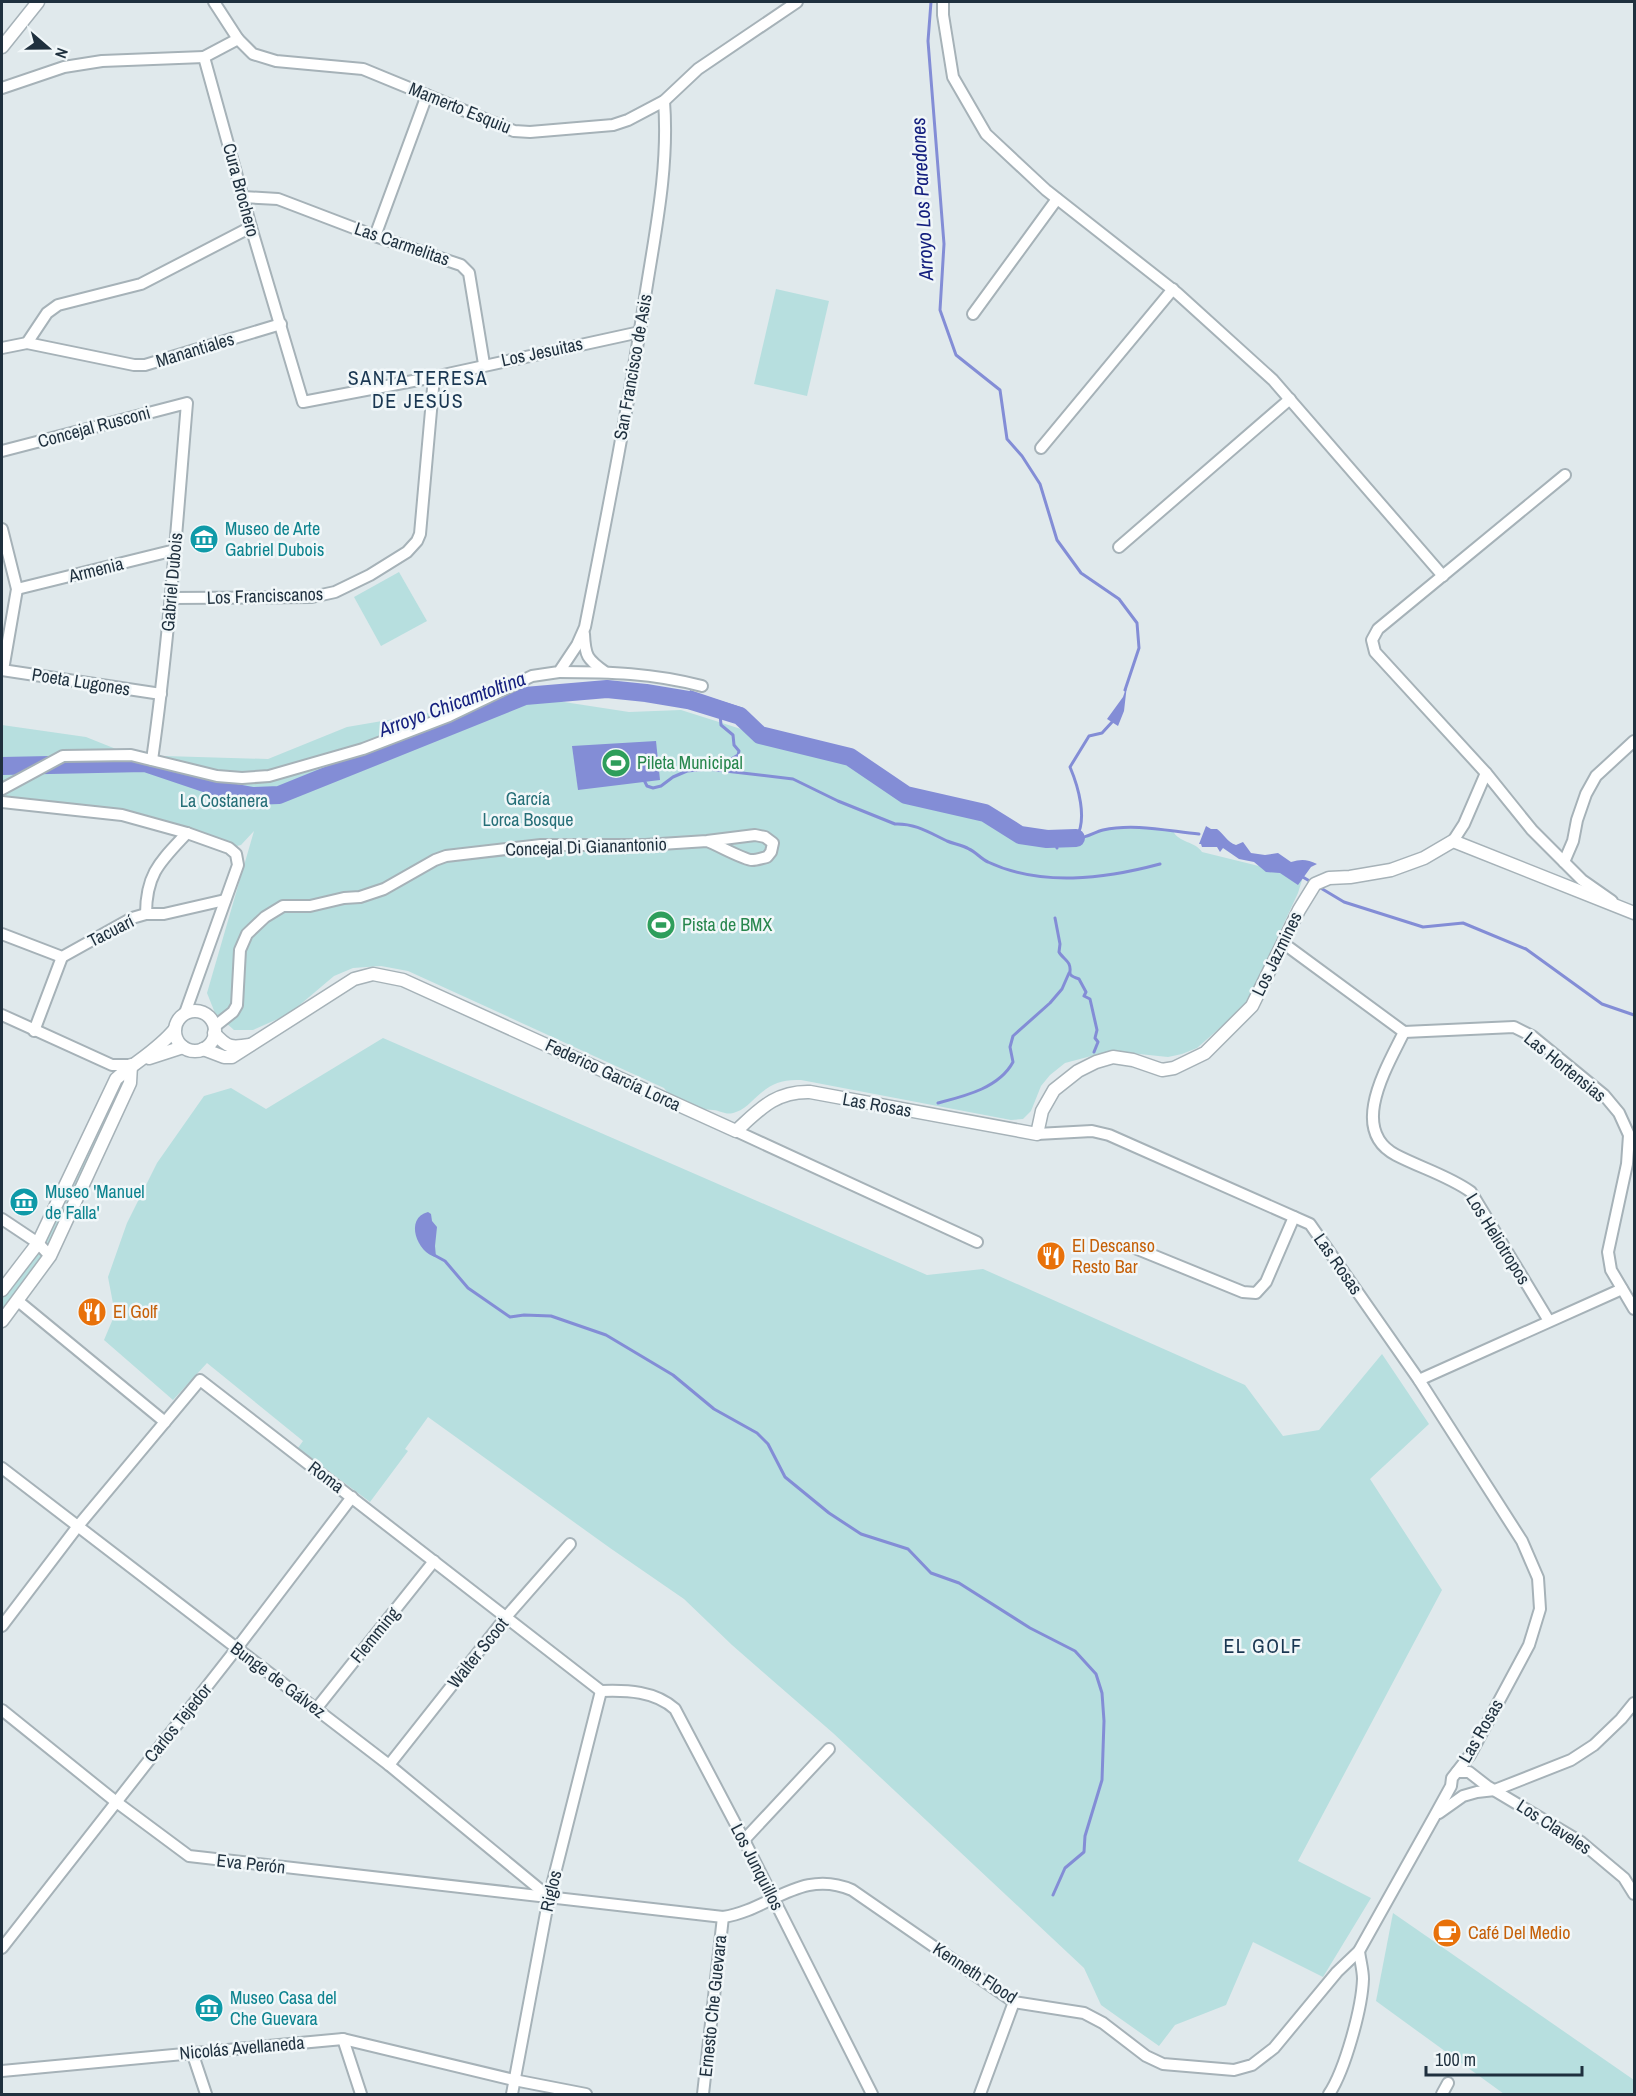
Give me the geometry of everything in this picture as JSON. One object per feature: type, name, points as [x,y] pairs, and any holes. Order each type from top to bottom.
[{"type":"street","points":[[2,47],[38,2]]},
{"type":"street","points":[[2,88],[64,67],[92,62],[204,57],[238,39],[214,2]]},
{"type":"street","name":"Mamerto Esquiu","points":[[238,39],[253,54],[276,61],[363,69],[514,130],[530,132],[613,125],[628,120],[664,100],[698,69],[797,2]]},
{"type":"street","points":[[943,2],[953,77],[986,134],[1057,199],[1173,290],[1273,380],[1443,576]]},
{"type":"street","name":"Cura Brochero","points":[[204,57],[303,402]]},
{"type":"street","points":[[375,236],[427,95]]},
{"type":"street","name":"San Francisco de Asis","points":[[559,672],[578,645],[583,632],[616,472],[663,184],[666,128],[664,100]]},
{"type":"street","name":"Las Carmelitas","points":[[243,197],[278,199],[460,265],[469,273],[484,364]]},
{"type":"street","points":[[973,314],[1057,199]]},
{"type":"street","points":[[27,344],[47,313],[58,305],[141,284],[251,227]]},
{"type":"street","points":[[1041,448],[1173,290]]},
{"type":"street","name":"Manantiales","points":[[2,348],[27,344],[134,365],[145,365],[281,324]]},
{"type":"street","name":"Los Jesuitas","points":[[303,402],[640,332]]},
{"type":"street","name":"Los Franciscanos","points":[[171,598],[328,595],[407,552],[420,534],[434,376]]},
{"type":"street","points":[[1119,547],[1290,399]]},
{"type":"street","name":"Concejal Rusconi","points":[[2,451],[187,403]]},
{"type":"street","name":"Gabriel Dubois","points":[[152,760],[171,598],[187,403]]},
{"type":"street","points":[[1565,475],[1378,629],[1372,640],[1375,652],[1486,773],[1532,830],[1581,880],[1630,911]]},
{"type":"street","points":[[2,529],[17,589],[2,670]]},
{"type":"street","name":"Armenia","points":[[17,589],[175,550]]},
{"type":"street","name":"San Francisco de Asis","points":[[583,632],[586,656],[606,672]]},
{"type":"street","name":"Poeta Lugones","points":[[2,670],[161,694]]},
{"type":"street","points":[[2,789],[63,756],[131,755],[217,776],[242,778],[268,776],[363,749],[449,716],[532,676],[559,672],[631,673],[669,678],[702,686]]},
{"type":"street","points":[[1564,862],[1573,841],[1586,794],[1596,776],[1635,741]]},
{"type":"street","name":"Los Jazmines","points":[[1037,1134],[1042,1111],[1054,1090],[1087,1066],[1113,1057],[1133,1060],[1162,1070],[1174,1068],[1204,1053],[1252,1006],[1299,910],[1315,884],[1329,878],[1391,870],[1424,858],[1453,841],[1464,824],[1486,773]]},
{"type":"street","points":[[2,802],[122,815],[187,833],[229,848],[236,854],[238,865],[185,1013],[177,1021],[176,1039],[183,1047]]},
{"type":"street","points":[[146,914],[146,892],[152,875],[187,833]]},
{"type":"street","name":"Concejal Di Gianantonio","points":[[214,1030],[237,1005],[240,950],[247,934],[265,917],[283,906],[310,906],[344,898],[360,897],[384,889],[446,856],[541,845],[645,845],[755,835],[765,837],[773,843],[767,857],[752,860],[707,841]]},
{"type":"street","points":[[1453,841],[1630,911]]},
{"type":"street","name":"Tacuarí","points":[[62,957],[132,918],[146,914],[165,914],[225,900]]},
{"type":"street","points":[[2,934],[62,957],[34,1031]]},
{"type":"street","points":[[1283,943],[1404,1032]]},
{"type":"street","name":"Federico García Lorca","points":[[131,1065],[183,1047],[191,1051],[203,1049],[224,1057],[232,1057],[354,979],[372,974],[389,976],[403,980],[977,1242]]},
{"type":"street","points":[[185,1013],[193,1011],[203,1013],[212,1021],[214,1030],[225,1045],[236,1047],[254,1044]]},
{"type":"street","points":[[2,1015],[112,1065],[131,1065]]},
{"type":"street","name":"Las Hortensias","points":[[1404,1032],[1514,1027],[1532,1036],[1604,1095],[1619,1113],[1629,1135],[1627,1164],[1608,1252],[1611,1270],[1635,1309]]},
{"type":"street","points":[[2,1290],[38,1243],[116,1079],[131,1065],[156,1048],[175,1029]]},
{"type":"street","points":[[203,1049],[209,1045],[214,1030]]},
{"type":"street","name":"Los Heliotropos","points":[[1404,1032],[1376,1096],[1371,1115],[1382,1146],[1471,1192],[1549,1321]]},
{"type":"street","points":[[2,1321],[50,1256],[130,1083],[131,1065]]},
{"type":"street","name":"Las Rosas","points":[[736,1131],[768,1102],[796,1092],[810,1092],[1037,1134],[1092,1131],[1109,1136],[1310,1224],[1419,1380],[1522,1541],[1538,1578],[1540,1609],[1529,1645],[1470,1755],[1457,1772]]},
{"type":"street","points":[[1135,1248],[1243,1292],[1256,1293],[1266,1282],[1294,1217]]},
{"type":"street","points":[[2,1219],[38,1243],[50,1256]]},
{"type":"street","points":[[1419,1380],[1622,1289]]},
{"type":"street","points":[[18,1301],[165,1422]]},
{"type":"street","name":"Roma","points":[[2,1626],[78,1526],[200,1380],[601,1691]]},
{"type":"street","name":"Bunge de Gálvez","points":[[2,1468],[389,1765],[549,1897]]},
{"type":"street","name":"Carlos Tejedor","points":[[2,1948],[352,1497]]},
{"type":"street","name":"Walter Scoot","points":[[389,1765],[506,1617],[570,1544]]},
{"type":"street","name":"Flemming","points":[[316,1709],[434,1561]]},
{"type":"street","name":"Los Junquillos","points":[[601,1691],[626,1690],[657,1697],[675,1709],[873,2094]]},
{"type":"street","name":"Riglos","points":[[512,2094],[549,1897],[601,1691]]},
{"type":"street","points":[[1451,1786],[1455,1793],[1467,1795],[1495,1790],[1571,1760],[1594,1745],[1635,1703]]},
{"type":"street","name":"Eva Perón","points":[[2,1710],[115,1801],[189,1856],[549,1897]]},
{"type":"street","points":[[744,1840],[829,1749]]},
{"type":"street","points":[[1434,1817],[1475,1787],[1470,1755]]},
{"type":"street","points":[[1329,2094],[1349,2046],[1359,2012],[1363,1977],[1359,1951],[1451,1786],[1452,1778],[1457,1772],[1465,1771],[1473,1775]]},
{"type":"street","name":"Los Claveles","points":[[1473,1775],[1581,1842],[1624,1878],[1635,1894]]},
{"type":"street","points":[[1513,1801],[1513,1790],[1520,1781]]},
{"type":"street","name":"Kenneth Flood","points":[[549,1897],[723,1917],[736,1915],[784,1893],[815,1884],[836,1884],[852,1890],[1014,2002],[1084,2013],[1103,2023],[1146,2056],[1163,2064],[1234,2070],[1252,2065],[1274,2048],[1337,1972],[1359,1951]]},
{"type":"street","name":"Ernesto Che Guevara","points":[[703,2094],[723,1917]]},
{"type":"street","points":[[980,2094],[1014,2002]]},
{"type":"street","points":[[343,2039],[362,2094]]},
{"type":"street","name":"Nicolás Avellaneda","points":[[4,2068],[343,2039],[514,2080],[586,2094]]},
{"type":"street","points":[[192,2052],[206,2094]]},
{"type":"street","points":[[1442,2094],[1448,2083]]},
{"type":"green space","points":[[776,289],[829,301],[807,396],[754,384]]},
{"type":"green space","points":[[399,572],[427,621],[381,646],[354,597]]},
{"type":"green space","points":[[525,696],[629,712],[681,710],[760,735],[850,757],[906,795],[985,813],[1020,835],[1047,839],[1080,838],[1104,830],[1140,828],[1173,831],[1179,838],[1199,848],[1202,852],[1303,877],[1298,893],[1246,1005],[1197,1048],[1168,1057],[1110,1051],[1065,1063],[1041,1086],[1031,1111],[1023,1119],[1011,1120],[801,1080],[779,1082],[742,1109],[727,1113],[691,1106],[664,1088],[408,971],[381,966],[353,968],[334,976],[289,1014],[253,1030],[234,1030],[215,1013],[207,993],[254,831],[241,845],[229,848],[122,815],[2,807],[2,725],[86,737],[131,755],[268,759],[347,727],[429,713],[432,733],[415,748]]},
{"type":"green space","points":[[383,1038],[927,1275],[983,1269],[1245,1385],[1283,1436],[1319,1430],[1382,1354],[1429,1424],[1370,1479],[1442,1590],[1298,1861],[1371,1898],[1323,1977],[1253,1942],[1226,2005],[1175,2025],[1159,2046],[1101,2005],[1084,1968],[833,1733],[732,1645],[684,1599],[428,1417],[405,1449],[408,1451],[370,1502],[298,1448],[303,1441],[207,1363],[173,1400],[104,1340],[115,1314],[108,1277],[127,1223],[157,1163],[204,1096],[231,1088],[266,1109]]},
{"type":"green space","points":[[131,1065],[50,1256],[2,1318],[2,1290],[38,1243],[116,1079]]},
{"type":"green space","points":[[1393,1913],[1634,2080],[1634,2094],[1504,2094],[1376,2001]]},
{"type":"water","points":[[1127,685],[1124,711],[1118,726],[1107,719],[1123,697]]},
{"type":"water","points":[[690,690],[744,708],[737,722],[685,707]]},
{"type":"water","name":"Pileta Municipal","points":[[656,741],[660,780],[578,790],[572,746]]},
{"type":"water","points":[[1206,826],[1217,829],[1233,844],[1243,842],[1251,853],[1265,855],[1278,853],[1291,862],[1304,860],[1317,864],[1311,867],[1298,885],[1280,873],[1266,872],[1254,862],[1239,859],[1223,848],[1220,852],[1217,847],[1202,847],[1199,844]]},
{"type":"water","points":[[428,1212],[437,1227],[436,1257],[423,1249],[416,1235],[416,1221]]},
{"type":"waterway","name":"Arroyo Los Paredones","points":[[931,2],[928,41],[944,244],[940,310],[956,355],[1000,390],[1007,439],[1022,456],[1040,484],[1057,540],[1081,573],[1119,599],[1137,623],[1139,648],[1125,690]]},
{"type":"waterway","name":"Arroyo Chicamtoltina","points":[[2,766],[145,763],[231,792],[253,796],[279,795],[525,696],[607,689],[688,700],[740,716],[760,735],[850,757],[906,795],[985,813],[1020,835],[1047,839],[1076,838]]},
{"type":"waterway","points":[[720,714],[721,725],[733,735],[734,745],[739,751],[738,755],[728,761],[726,771]]},
{"type":"waterway","name":"Arroyo Los Paredones","points":[[1076,838],[1080,830],[1081,812],[1079,793],[1070,767],[1089,736],[1102,733],[1113,721]]},
{"type":"waterway","points":[[643,778],[647,786],[653,788],[687,771],[708,769],[793,779],[838,801],[895,824],[916,827],[966,848],[988,862],[1029,875],[1051,878],[1095,877],[1160,864]]},
{"type":"waterway","points":[[1076,838],[1103,830],[1127,827],[1199,834]]},
{"type":"waterway","name":"Arroyo Chicamtoltina","points":[[1047,839],[1055,842],[1057,848]]},
{"type":"waterway","points":[[1301,876],[1313,883]]},
{"type":"waterway","points":[[1319,887],[1344,902],[1423,927],[1463,923],[1526,949],[1602,1004],[1634,1015]]},
{"type":"waterway","points":[[1055,918],[1060,944],[1059,952],[1069,964],[1070,974],[1079,979],[1086,992],[1084,996],[1090,999],[1097,1030],[1095,1038],[1098,1042],[1094,1052]]},
{"type":"waterway","points":[[938,1103],[980,1090],[1007,1071],[1013,1062],[1010,1047],[1013,1036],[1050,1003],[1062,989],[1069,973]]},
{"type":"waterway","points":[[434,1255],[445,1261],[468,1288],[510,1317],[551,1316],[606,1335],[673,1375],[714,1409],[757,1433],[768,1444],[785,1477],[829,1513],[861,1534],[908,1549],[931,1573],[959,1583],[1030,1628],[1075,1651],[1096,1674],[1102,1693],[1104,1721],[1102,1780],[1085,1836],[1084,1852],[1065,1868],[1053,1895]]},
{"type":"place","name":"Museo de Arte Gabriel Dubois","points":[[204,539]]},
{"type":"place","name":"Pileta Municipal","points":[[616,763]]},
{"type":"place","name":"Pista de BMX","points":[[661,925]]},
{"type":"place","name":"Museo 'Manuel de Falla'","points":[[24,1202]]},
{"type":"place","name":"El Descanso Resto Bar","points":[[1051,1256]]},
{"type":"place","name":"El Golf","points":[[92,1312]]},
{"type":"place","name":"Café Del Medio","points":[[1447,1933]]},
{"type":"place","name":"Museo Casa del Che Guevara","points":[[209,2008]]},
{"type":"district","name":"SANTA TERESA DE JESÚS","points":[[418,390]]},
{"type":"district","name":"EL GOLF","points":[[1263,1646]]},
{"type":"park label","name":"La Costanera","points":[[224,801]]},
{"type":"park label","name":"García Lorca Bosque","points":[[528,809]]}]
